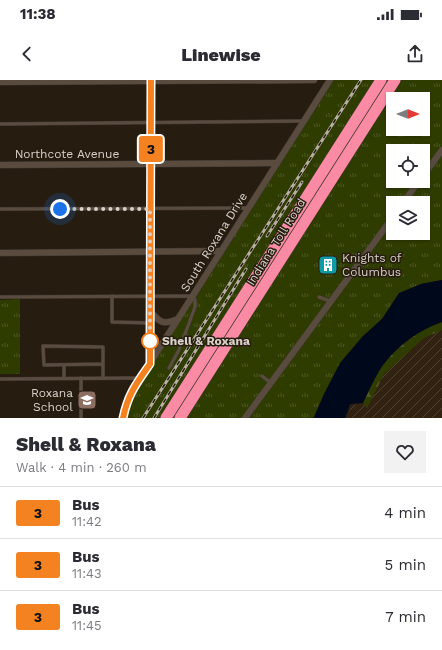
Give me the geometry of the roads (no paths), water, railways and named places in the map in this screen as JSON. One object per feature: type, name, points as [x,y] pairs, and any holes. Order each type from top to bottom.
[{"type":"highway","name":"Indiana Toll Road","points":[[169,414],[381,80]]},
{"type":"highway","name":"Indiana Toll Road","points":[[182,414],[395,80]]},
{"type":"street","points":[[0,82],[314,80]]},
{"type":"street","name":"South Roxana Drive","points":[[122,418],[126,401],[131,391],[150,364],[330,80]]},
{"type":"street","points":[[150,364],[151,81]]},
{"type":"street","points":[[430,166],[442,150]]},
{"type":"street","name":"Northcote Avenue","points":[[0,165],[277,163]]},
{"type":"street","points":[[245,418],[386,226]]},
{"type":"street","points":[[0,253],[221,251]]},
{"type":"street","points":[[150,312],[157,320],[162,322],[178,320]]},
{"type":"lane","points":[[0,124],[303,121]]},
{"type":"lane","points":[[0,209],[249,208]]},
{"type":"lane","points":[[356,255],[362,259]]},
{"type":"lane","points":[[112,296],[112,322],[150,323]]},
{"type":"lane","points":[[0,297],[193,296],[195,300],[195,307],[179,350],[169,368]]},
{"type":"lane","points":[[319,297],[331,302]]},
{"type":"lane","points":[[103,364],[44,365],[43,346],[103,347],[103,364],[103,378]]},
{"type":"lane","points":[[64,365],[64,378]]},
{"type":"lane","points":[[262,376],[271,383]]},
{"type":"lane","points":[[81,378],[81,418]]},
{"type":"lane","points":[[0,380],[140,378]]},
{"type":"water","points":[[442,280],[442,322],[425,329],[395,351],[380,369],[363,403],[350,404],[345,418],[314,418],[324,394],[340,363],[362,337],[382,319],[399,293],[421,284]]},
{"type":"railway","points":[[143,418],[361,80]]},
{"type":"railway","points":[[267,236],[302,182]]},
{"type":"railway","points":[[154,418],[246,269]]},
{"type":"place","name":"Knights of Columbus","points":[[328,265]]},
{"type":"place","name":"Shell & Roxana","points":[[150,341]]},
{"type":"place","name":"Roxana School","points":[[87,400]]}]
